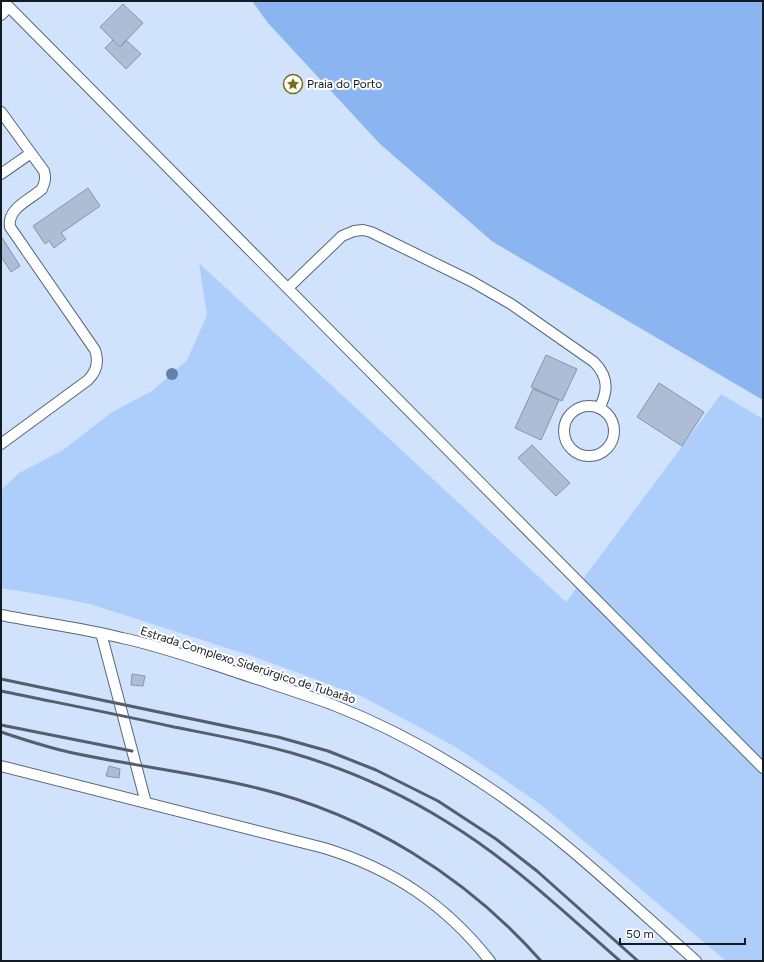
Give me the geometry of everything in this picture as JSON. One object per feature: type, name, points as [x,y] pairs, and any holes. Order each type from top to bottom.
[{"type":"lane","points":[[1,15],[6,4],[763,768]]},
{"type":"lane","points":[[1,112],[44,171],[46,177],[42,189],[14,211],[10,218],[10,227],[95,350],[97,361],[95,372],[88,380],[1,444]]},
{"type":"lane","points":[[1,174],[31,153]]},
{"type":"lane","points":[[288,288],[342,236],[354,231],[363,230],[371,232],[471,281],[511,304],[594,362],[603,373],[606,388],[603,402],[599,408]]},
{"type":"lane","points":[[585,407],[599,408],[605,412],[613,423],[614,430],[611,444],[600,454],[586,456],[580,454],[569,446],[566,439],[565,425],[568,418],[578,409],[585,407]]},
{"type":"lane","name":"Estrada Complexo Siderúrgico de Tubarão","points":[[1,615],[101,633],[162,648],[314,698],[363,718],[426,749],[486,785],[534,820],[575,854],[696,961]]},
{"type":"lane","points":[[101,633],[146,803]]},
{"type":"lane","points":[[1,766],[324,848],[367,863],[401,881],[432,902],[465,932],[490,961]]},
{"type":"shaded area","points":[[252,1],[763,1],[763,400],[493,242],[380,144],[268,23]]},
{"type":"shaded area","points":[[199,263],[566,602],[721,394],[763,419],[763,961],[726,961],[541,805],[454,746],[363,697],[255,657],[90,604],[1,588],[1,490],[19,473],[63,450],[112,412],[152,391],[187,360],[207,315]]},
{"type":"building","points":[[123,4],[143,23],[120,47],[100,27]]},
{"type":"building","points":[[113,40],[120,47],[126,40],[141,54],[126,69],[105,48]]},
{"type":"building","points":[[88,188],[100,206],[61,233],[66,239],[54,248],[49,241],[45,244],[33,226]]},
{"type":"building","points":[[1,236],[20,266],[11,272],[2,258],[1,259]]},
{"type":"building","points":[[546,355],[577,369],[562,401],[531,387]]},
{"type":"building","points":[[659,383],[704,412],[682,446],[637,417]]},
{"type":"building","points":[[533,389],[559,400],[541,440],[515,428]]},
{"type":"building","points":[[532,445],[570,483],[556,496],[518,458]]},
{"type":"building","points":[[132,674],[145,676],[143,686],[131,685]]},
{"type":"building","points":[[109,766],[120,769],[119,778],[106,776]]},
{"type":"railway","points":[[1,679],[278,737],[328,751],[376,770],[438,801],[496,839],[537,871],[638,961]]},
{"type":"railway","points":[[1,691],[263,745],[333,766],[372,782],[429,811],[471,837],[515,870],[620,961]]},
{"type":"railway","points":[[1,725],[132,751]]},
{"type":"railway","points":[[1,732],[73,753],[212,778],[257,788],[298,800],[337,814],[375,832],[412,853],[447,876],[512,930],[541,961]]},
{"type":"place","name":"Praia do Porto","points":[[293,84]]}]
